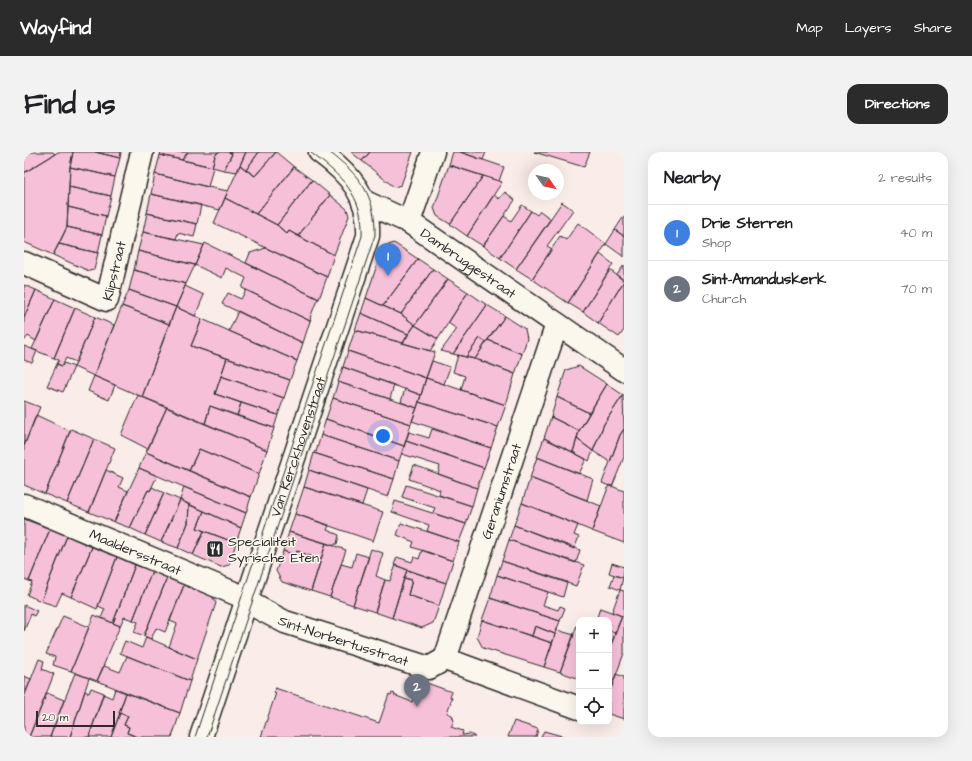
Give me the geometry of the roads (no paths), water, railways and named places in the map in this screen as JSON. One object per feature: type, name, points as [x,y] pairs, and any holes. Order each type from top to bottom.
[{"type":"street","name":"Klipstraat","points":[[24,263],[107,300],[142,152]]},
{"type":"street","points":[[320,152],[341,168],[351,179],[363,202]]},
{"type":"street","points":[[409,222],[433,152]]},
{"type":"street","name":"Dambruggestraat","points":[[363,202],[409,222],[624,370]]},
{"type":"street","name":"Van Kerckhovenstraat","points":[[201,737],[368,236],[367,217],[363,202]]},
{"type":"street","name":"Geraniumstraat","points":[[445,659],[557,324]]},
{"type":"street","name":"Maaldersstraat","points":[[24,505],[241,596],[246,600]]},
{"type":"street","name":"Sint-Norbertusstraat","points":[[246,600],[285,622],[429,668],[445,659]]},
{"type":"street","points":[[445,659],[576,707]]},
{"type":"tram line","points":[[195,737],[362,236],[362,222],[359,209],[348,187],[331,169],[310,152]]},
{"type":"tram line","points":[[207,737],[375,235],[373,209],[364,188],[349,169],[329,152]]},
{"type":"place","name":"Drie Sterren","points":[[388,276]]},
{"type":"place","name":"Specialiteit Syrische Eten","points":[[215,549]]},
{"type":"place","name":"Sint-Amanduskerk","points":[[417,707]]}]
